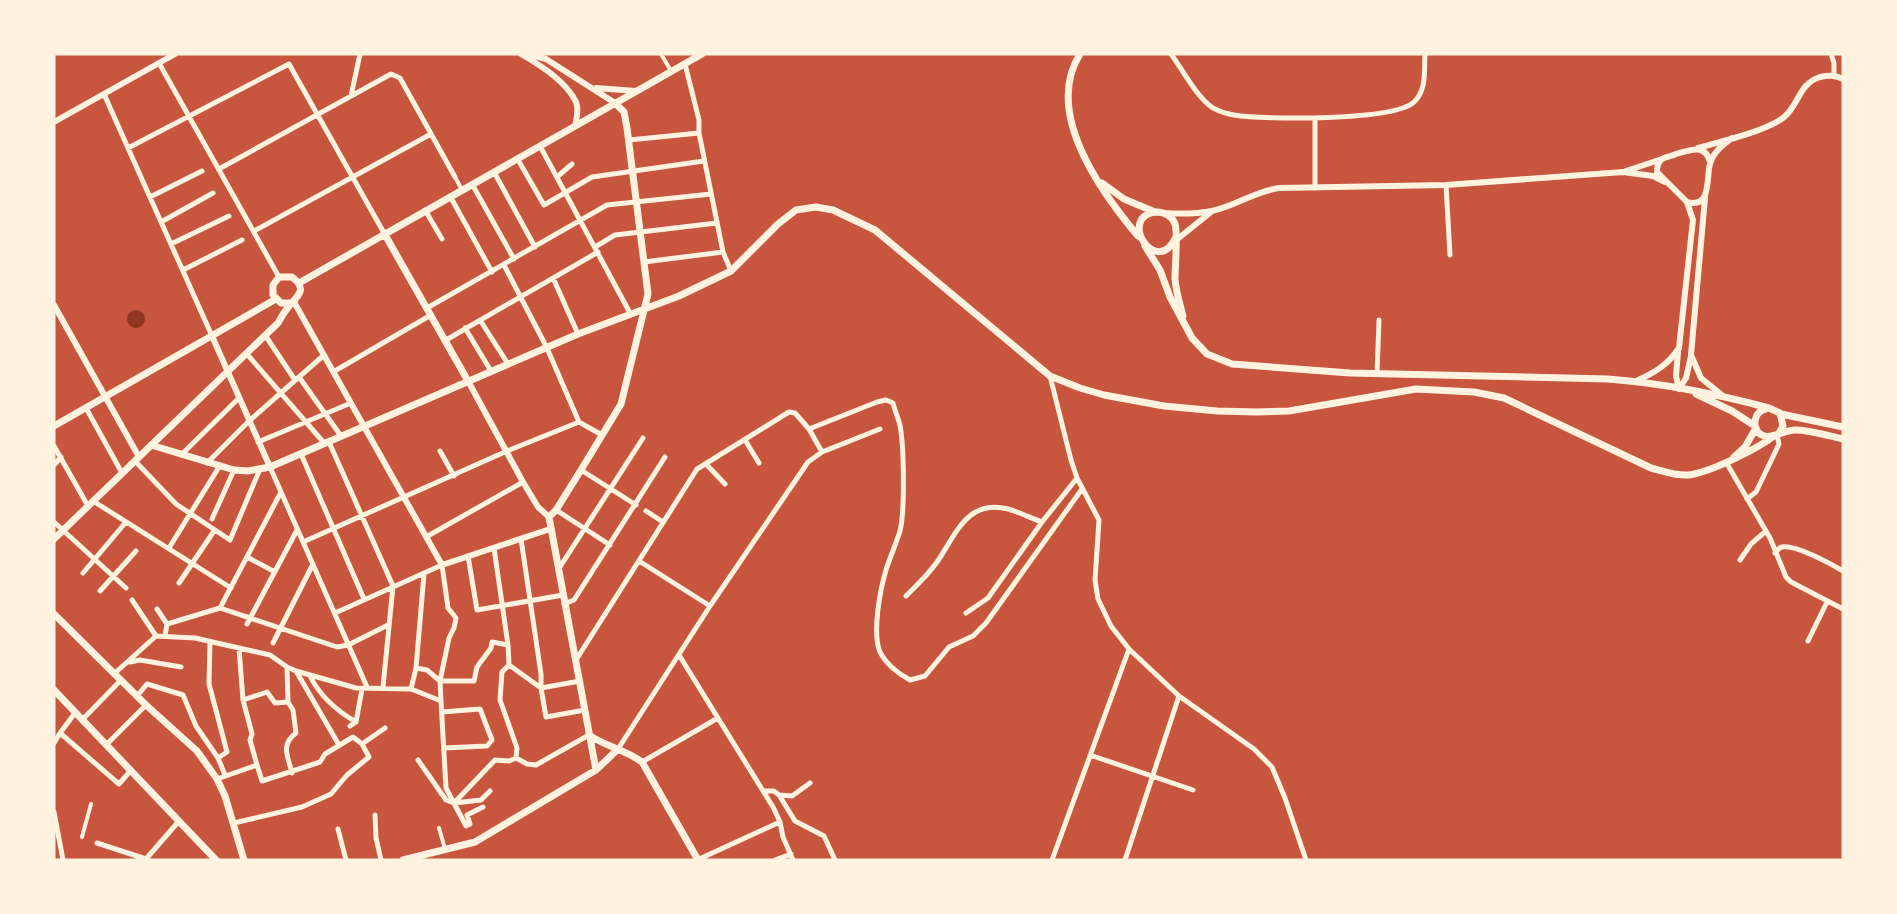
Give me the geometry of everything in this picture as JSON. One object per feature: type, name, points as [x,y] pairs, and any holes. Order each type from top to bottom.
[{"type":"main road","points":[[1080,54],[1069,77],[1067,95],[1070,119],[1079,145],[1111,202],[1140,239],[1160,270],[1170,297],[1192,338],[1207,354],[1232,364],[1377,374],[1636,381],[1723,396],[1770,408],[1789,417],[1843,427]]},
{"type":"main road","points":[[299,283],[698,55]]},
{"type":"main road","points":[[596,770],[549,517],[556,510],[621,404],[648,294],[629,140],[624,112],[615,103]]},
{"type":"main road","points":[[1097,180],[1124,199],[1173,220],[1177,231],[1175,240],[1176,283],[1185,324]]},
{"type":"main road","points":[[151,445],[234,470],[248,471],[270,467],[578,334],[664,302],[731,271],[778,224],[796,210],[816,207],[833,210],[875,230],[1050,376],[1104,395],[1164,406],[1217,411],[1289,411],[1416,389],[1474,392],[1503,398],[1651,468],[1689,475],[1750,452],[1777,435],[1784,426],[1780,413]]},
{"type":"main road","points":[[1140,239],[1142,222],[1150,214],[1159,213]]},
{"type":"main road","points":[[384,233],[468,381]]},
{"type":"main road","points":[[1145,246],[1164,250],[1175,240]]},
{"type":"main road","points":[[292,303],[281,303],[276,299],[272,290],[275,281],[279,277],[288,276],[299,283]]},
{"type":"main road","points":[[54,539],[278,323],[300,294],[299,283]]},
{"type":"main road","points":[[54,426],[276,299]]},
{"type":"main road","points":[[630,313],[638,330]]},
{"type":"main road","points":[[1691,391],[1732,411],[1766,436],[1798,430],[1843,439]]},
{"type":"main road","points":[[1729,460],[1745,447],[1756,427],[1756,416],[1764,409],[1770,408]]},
{"type":"main road","points":[[54,614],[196,751],[217,779],[236,822],[244,860]]},
{"type":"main road","points":[[54,690],[216,860]]},
{"type":"main road","points":[[590,735],[608,747],[630,753],[642,762],[697,860]]},
{"type":"main road","points":[[403,860],[475,842],[596,770],[618,749]]},
{"type":"street","points":[[54,122],[175,54]]},
{"type":"street","points":[[351,96],[360,54]]},
{"type":"street","points":[[520,54],[549,72],[568,91],[578,109],[575,126]]},
{"type":"street","points":[[528,54],[544,56],[615,103]]},
{"type":"street","points":[[661,54],[671,71]]},
{"type":"street","points":[[1171,54],[1203,99],[1219,111],[1251,117],[1315,119],[1409,106],[1423,89],[1425,54]]},
{"type":"street","points":[[1623,172],[1732,138],[1784,117],[1808,83],[1818,78],[1840,76],[1831,54]]},
{"type":"street","points":[[159,63],[279,277]]},
{"type":"street","points":[[128,148],[289,64],[384,233]]},
{"type":"street","points":[[684,64],[699,120],[704,161],[723,252],[731,271]]},
{"type":"street","points":[[219,169],[391,74],[400,78],[462,190]]},
{"type":"street","points":[[592,88],[637,91]]},
{"type":"street","points":[[104,94],[348,645],[364,688],[356,722],[350,726]]},
{"type":"street","points":[[1315,119],[1315,188]]},
{"type":"street","points":[[629,140],[699,133]]},
{"type":"street","points":[[254,231],[431,134]]},
{"type":"street","points":[[1710,162],[1717,150],[1732,138]]},
{"type":"street","points":[[540,146],[630,313]]},
{"type":"street","points":[[1679,389],[1686,378],[1691,355],[1710,162],[1709,155],[1697,148]]},
{"type":"street","points":[[518,158],[544,205],[592,177],[704,161]]},
{"type":"street","points":[[1662,159],[1657,166],[1657,172],[1687,202],[1693,204],[1705,198]]},
{"type":"street","points":[[557,177],[572,164]]},
{"type":"street","points":[[150,197],[202,171]]},
{"type":"street","points":[[494,172],[535,247]]},
{"type":"street","points":[[1175,240],[1212,211],[1264,190],[1279,188],[1446,185],[1623,172],[1653,176],[1665,182]]},
{"type":"street","points":[[472,184],[514,259]]},
{"type":"street","points":[[1446,185],[1450,255]]},
{"type":"street","points":[[161,222],[213,193]]},
{"type":"street","points":[[333,372],[492,272],[607,205],[711,194]]},
{"type":"street","points":[[450,196],[492,272]]},
{"type":"street","points":[[1679,389],[1676,376],[1693,220],[1687,202]]},
{"type":"street","points":[[425,210],[442,238]]},
{"type":"street","points":[[1159,213],[1212,211]]},
{"type":"street","points":[[171,244],[229,216]]},
{"type":"street","points":[[446,340],[553,278],[615,235],[717,223]]},
{"type":"street","points":[[183,270],[242,240]]},
{"type":"street","points":[[644,262],[723,252]]},
{"type":"street","points":[[504,265],[547,348],[579,422],[602,435]]},
{"type":"street","points":[[553,278],[578,334]]},
{"type":"street","points":[[292,303],[304,320],[442,565],[451,614],[456,618],[449,638],[440,681],[446,788],[465,826],[470,824],[467,815],[483,807]]},
{"type":"street","points":[[54,306],[106,396],[137,459],[176,504],[230,540],[260,469]]},
{"type":"street","points":[[480,320],[508,364]]},
{"type":"street","points":[[1377,374],[1379,320]]},
{"type":"street","points":[[465,328],[491,371]]},
{"type":"street","points":[[265,335],[341,436]]},
{"type":"street","points":[[1636,381],[1671,360],[1679,348]]},
{"type":"street","points":[[246,353],[327,443],[363,516],[393,586],[383,687]]},
{"type":"street","points":[[207,463],[249,421],[324,355]]},
{"type":"street","points":[[1691,355],[1701,378],[1723,396]]},
{"type":"street","points":[[1050,376],[1077,478],[1099,520],[1095,580],[1098,599],[1111,626],[1129,649],[1179,696],[1254,749],[1272,767],[1306,860]]},
{"type":"street","points":[[468,381],[523,482],[538,507],[549,517]]},
{"type":"street","points":[[181,455],[239,398]]},
{"type":"street","points":[[809,429],[877,402],[886,400],[892,404],[900,425],[902,441],[902,510],[900,530],[885,572],[877,635],[880,652],[899,674],[910,681],[925,676],[949,647],[973,636],[986,623],[1082,489]]},
{"type":"street","points":[[258,442],[351,403]]},
{"type":"street","points":[[86,408],[122,473]]},
{"type":"street","points":[[576,660],[697,469],[789,412],[795,413],[809,429],[822,452]]},
{"type":"street","points":[[303,542],[507,451],[579,422]]},
{"type":"street","points":[[618,749],[710,606],[808,462],[822,452],[879,429]]},
{"type":"street","points":[[1747,499],[1756,492],[1779,444],[1777,435]]},
{"type":"street","points":[[558,570],[643,438]]},
{"type":"street","points":[[745,440],[759,463]]},
{"type":"street","points":[[54,446],[91,503],[126,522],[231,588]]},
{"type":"street","points":[[440,451],[454,476]]},
{"type":"street","points":[[301,454],[364,599]]},
{"type":"street","points":[[564,604],[574,600],[666,457]]},
{"type":"street","points":[[54,465],[61,458]]},
{"type":"street","points":[[1729,460],[1747,499],[1770,538],[1786,577],[1791,582],[1843,609]]},
{"type":"street","points":[[706,464],[725,484]]},
{"type":"street","points":[[168,548],[219,466]]},
{"type":"street","points":[[212,519],[234,470]]},
{"type":"street","points":[[581,470],[636,506]]},
{"type":"street","points":[[966,613],[988,598],[1042,522],[1077,478]]},
{"type":"street","points":[[426,537],[523,482]]},
{"type":"street","points":[[220,608],[280,492]]},
{"type":"street","points":[[906,596],[928,574],[961,522],[970,514],[992,508],[1007,509],[1042,522]]},
{"type":"street","points":[[556,510],[610,545]]},
{"type":"street","points":[[646,511],[663,522]]},
{"type":"street","points":[[54,522],[126,588]]},
{"type":"street","points":[[83,573],[126,522]]},
{"type":"street","points":[[335,614],[442,565],[550,529]]},
{"type":"street","points":[[247,624],[297,530]]},
{"type":"street","points":[[179,583],[214,531]]},
{"type":"street","points":[[1740,560],[1751,544],[1766,531]]},
{"type":"street","points":[[1770,538],[1784,546],[1806,552],[1843,571]]},
{"type":"street","points":[[521,539],[546,717],[585,710]]},
{"type":"street","points":[[1775,553],[1784,546]]},
{"type":"street","points":[[494,548],[509,664],[502,672],[500,700],[518,748],[516,758]]},
{"type":"street","points":[[100,591],[136,551]]},
{"type":"street","points":[[247,556],[275,572]]},
{"type":"street","points":[[468,556],[477,610],[563,595]]},
{"type":"street","points":[[639,561],[710,606]]},
{"type":"street","points":[[273,643],[313,564]]},
{"type":"street","points":[[411,689],[416,668],[424,574]]},
{"type":"street","points":[[132,600],[156,636]]},
{"type":"street","points":[[1808,641],[1827,602]]},
{"type":"street","points":[[167,624],[220,608],[337,647],[348,645],[388,625]]},
{"type":"street","points":[[157,609],[167,624],[165,636]]},
{"type":"street","points":[[115,673],[156,636],[195,638],[270,655],[287,667],[310,676],[364,688],[411,689],[441,700]]},
{"type":"street","points":[[416,668],[428,670],[440,681],[474,681],[477,667],[491,648],[492,642],[508,645]]},
{"type":"street","points":[[210,643],[209,684],[227,752],[218,758]]},
{"type":"street","points":[[236,822],[302,807],[331,794],[347,775],[369,757],[362,744],[353,737],[325,754],[320,762],[262,782],[250,740],[252,734],[243,700],[239,648]]},
{"type":"street","points":[[1052,860],[1129,649]]},
{"type":"street","points":[[679,655],[764,791],[780,822],[783,837],[792,857],[776,860]]},
{"type":"street","points":[[128,662],[140,660],[181,667]]},
{"type":"street","points":[[509,664],[541,688],[580,681]]},
{"type":"street","points":[[287,667],[288,702],[293,710],[296,733],[288,739],[286,746],[291,773]]},
{"type":"street","points":[[296,671],[339,745]]},
{"type":"street","points":[[310,676],[315,686],[339,712],[356,722]]},
{"type":"street","points":[[82,720],[121,680]]},
{"type":"street","points":[[137,696],[147,684],[183,695],[196,726],[218,758],[225,775]]},
{"type":"street","points":[[243,700],[267,692],[275,703],[288,702]]},
{"type":"street","points":[[1125,860],[1179,696]]},
{"type":"street","points":[[107,744],[146,705]]},
{"type":"street","points":[[442,712],[480,709],[492,740],[487,746],[444,748]]},
{"type":"street","points":[[54,742],[75,713]]},
{"type":"street","points":[[642,762],[718,718]]},
{"type":"street","points":[[362,744],[385,728]]},
{"type":"street","points":[[60,733],[119,784],[131,770]]},
{"type":"street","points":[[516,758],[527,764],[536,765],[590,735]]},
{"type":"street","points":[[1090,755],[1193,790]]},
{"type":"street","points":[[454,803],[495,760],[509,761],[516,758]]},
{"type":"street","points":[[418,760],[446,800],[454,803],[481,800],[490,791]]},
{"type":"street","points":[[217,779],[257,765]]},
{"type":"street","points":[[779,795],[792,796],[810,783]]},
{"type":"street","points":[[764,791],[774,791],[779,795],[795,821],[824,836],[836,860]]},
{"type":"street","points":[[82,837],[91,804]]},
{"type":"street","points":[[54,812],[63,860]]},
{"type":"street","points":[[375,815],[376,838],[381,860]]},
{"type":"street","points":[[97,843],[146,859],[179,821]]},
{"type":"street","points":[[697,860],[780,822]]},
{"type":"street","points":[[439,828],[445,849]]},
{"type":"street","points":[[338,829],[346,860]]},
{"type":"shaded area","points":[[136,310],[142,313],[145,319],[142,325],[136,328],[130,325],[127,319],[130,313]]}]
